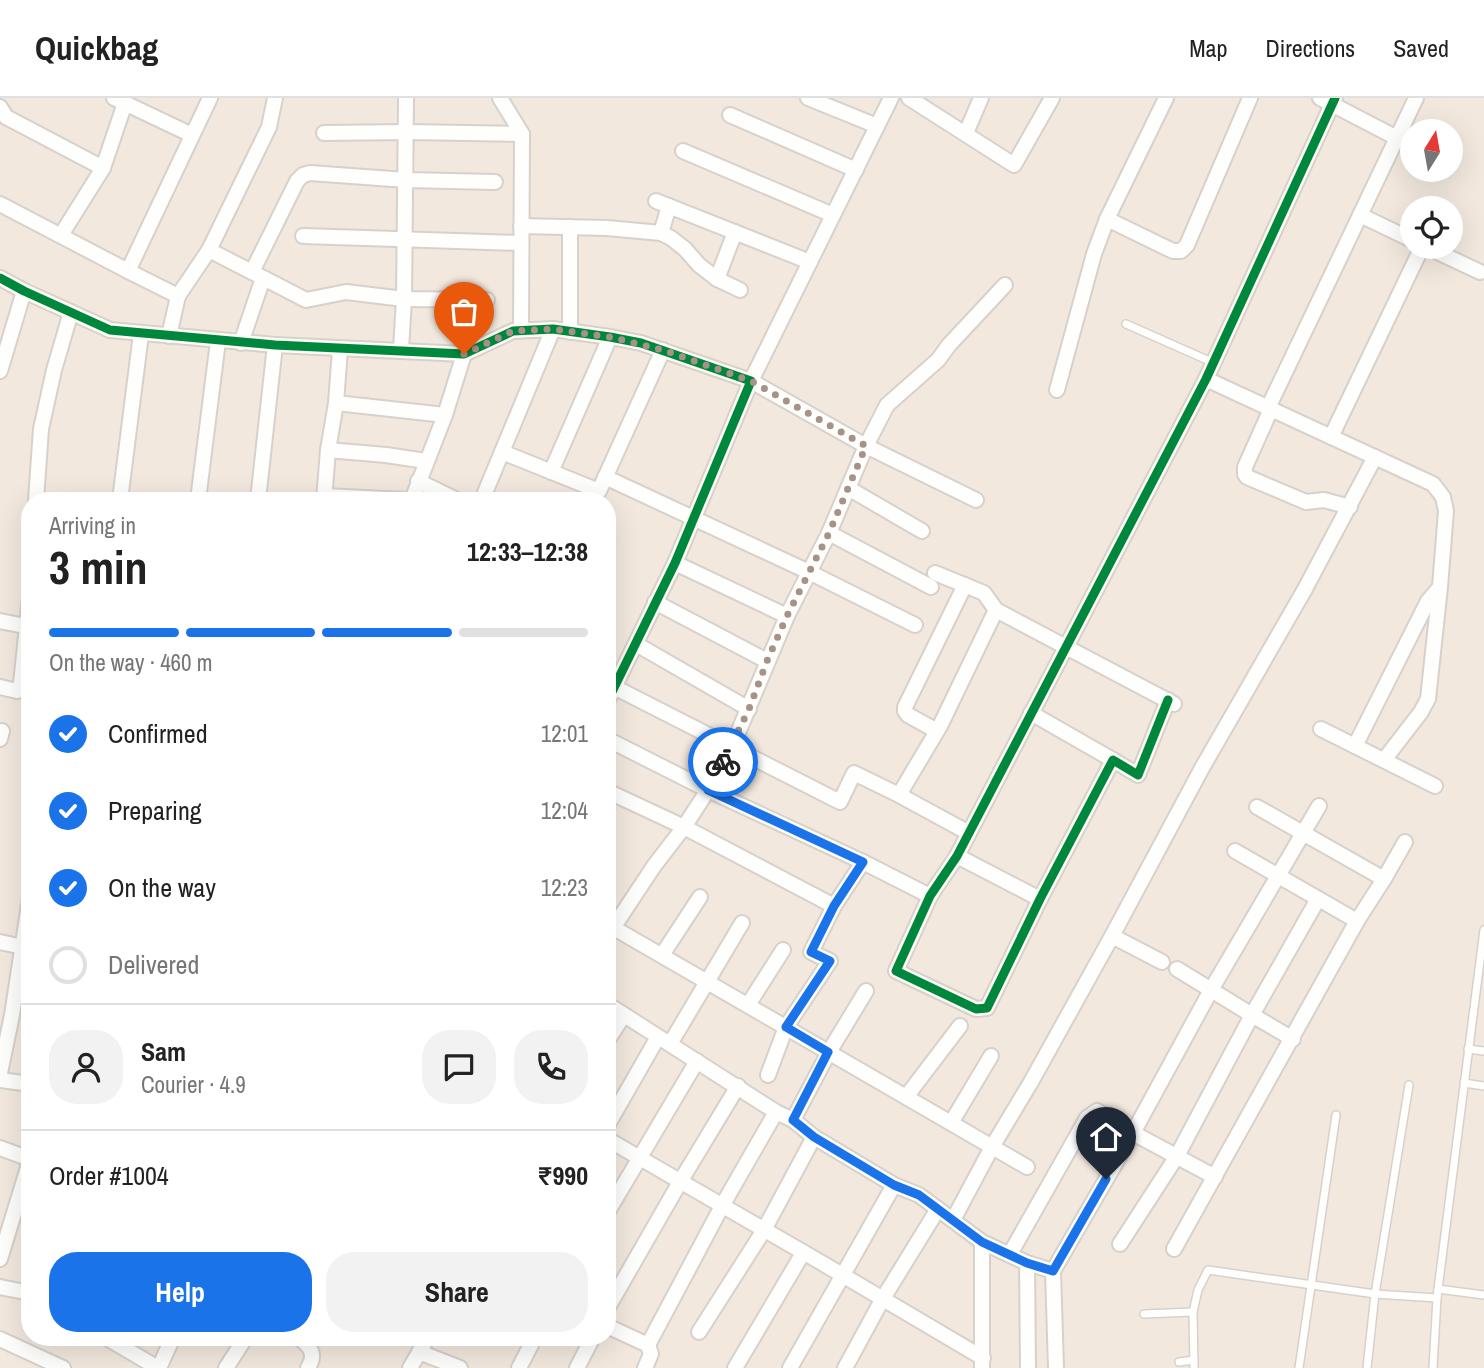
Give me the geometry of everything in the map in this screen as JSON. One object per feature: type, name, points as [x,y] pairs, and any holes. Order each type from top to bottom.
[{"type":"street","points":[[128,271],[210,98]]},
{"type":"street","points":[[169,336],[178,296],[209,250],[269,127],[275,98]]},
{"type":"street","points":[[401,350],[406,98]]},
{"type":"street","points":[[500,98],[522,134],[521,330]]},
{"type":"street","points":[[808,98],[877,126]]},
{"type":"street","points":[[616,677],[636,644],[675,563],[751,381],[891,98]]},
{"type":"street","points":[[909,98],[1014,165],[1052,98]]},
{"type":"street","points":[[966,133],[981,98]]},
{"type":"street","points":[[1057,390],[1089,267],[1107,219],[1166,98]]},
{"type":"street","points":[[1107,219],[1173,251],[1181,251],[1187,245],[1250,98]]},
{"type":"street","points":[[1350,507],[1324,500],[1306,502],[1247,477],[1245,467],[1269,408],[1416,98]]},
{"type":"street","points":[[61,235],[103,168],[117,99],[192,135]]},
{"type":"street","points":[[1113,760],[1040,899],[987,1008],[976,1009],[896,971],[930,896],[957,856],[1214,363],[1329,100],[1397,138]]},
{"type":"street","points":[[0,107],[6,117],[103,168]]},
{"type":"street","points":[[730,115],[856,170]]},
{"type":"street","points":[[324,133],[522,134]]},
{"type":"street","points":[[683,151],[833,215]]},
{"type":"street","points":[[241,343],[258,275],[292,192],[303,175],[310,173],[406,180],[495,182]]},
{"type":"street","points":[[661,233],[662,203],[810,262]]},
{"type":"street","points":[[0,204],[178,296]]},
{"type":"street","points":[[1360,215],[1400,234]]},
{"type":"street","points":[[521,226],[607,228],[661,233],[685,249],[717,279],[740,289]]},
{"type":"street","points":[[570,227],[570,332]]},
{"type":"street","points":[[717,279],[735,232]]},
{"type":"street","points":[[303,236],[521,243]]},
{"type":"street","points":[[209,250],[306,300],[346,292],[404,299],[487,300]]},
{"type":"street","points":[[1331,437],[1419,259]]},
{"type":"street","points":[[1451,259],[1480,272]]},
{"type":"street","points":[[0,278],[110,330],[141,334],[241,343],[464,354],[513,331],[521,330],[553,329],[610,337],[663,350],[751,381],[866,446],[976,500]]},
{"type":"street","points":[[616,919],[684,827],[732,747],[787,616],[829,533],[866,446],[887,405],[938,360],[1005,285]]},
{"type":"street","points":[[0,371],[24,291]]},
{"type":"street","points":[[37,492],[41,429],[71,312]]},
{"type":"street","points":[[485,492],[553,329]]},
{"type":"street","points":[[121,492],[141,334]]},
{"type":"street","points":[[551,472],[610,337]]},
{"type":"street","points":[[199,492],[218,341]]},
{"type":"street","points":[[259,492],[275,345]]},
{"type":"street","points":[[324,492],[340,349]]},
{"type":"street","points":[[502,452],[599,491],[663,350]]},
{"type":"street","points":[[413,492],[445,415],[464,354]]},
{"type":"street","points":[[1206,379],[1433,484],[1443,497],[1446,511],[1440,587],[1427,699],[1421,712],[1384,760]]},
{"type":"street","points":[[336,403],[445,415]]},
{"type":"street","points":[[328,450],[426,461]]},
{"type":"street","points":[[953,1220],[1112,936],[1202,768],[1305,589],[1375,457]]},
{"type":"street","points":[[605,477],[695,517],[915,625]]},
{"type":"street","points":[[418,481],[441,492]]},
{"type":"street","points":[[848,488],[922,531]]},
{"type":"street","points":[[829,533],[933,580],[965,585],[984,593],[996,610],[1172,703],[1138,775],[1031,713]]},
{"type":"street","points":[[675,563],[787,616]]},
{"type":"street","points":[[937,731],[908,715],[905,707],[965,585]]},
{"type":"street","points":[[1355,746],[1426,606],[1440,587]]},
{"type":"street","points":[[655,603],[767,661]]},
{"type":"street","points":[[899,795],[937,731],[996,610]]},
{"type":"street","points":[[0,621],[21,625]]},
{"type":"street","points":[[636,644],[749,709]]},
{"type":"street","points":[[0,687],[17,691],[21,684]]},
{"type":"street","points":[[616,684],[840,802],[854,773],[969,833]]},
{"type":"street","points":[[1321,729],[1435,786]]},
{"type":"street","points":[[616,744],[930,896]]},
{"type":"street","points":[[616,795],[684,827],[834,906]]},
{"type":"street","points":[[1056,1368],[1053,1271],[1211,990],[1319,806]]},
{"type":"street","points":[[1257,807],[1384,879]]},
{"type":"street","points":[[1174,1249],[1357,921],[1405,842]]},
{"type":"street","points":[[1235,851],[1357,921]]},
{"type":"street","points":[[957,856],[1040,899]]},
{"type":"street","points":[[768,1076],[786,1027],[830,961],[811,952],[834,906],[863,862]]},
{"type":"street","points":[[662,955],[700,897]]},
{"type":"street","points":[[1120,1244],[1177,1156],[1318,899]]},
{"type":"street","points":[[616,1113],[708,982],[743,923]]},
{"type":"street","points":[[616,932],[662,955],[1027,1167]]},
{"type":"street","points":[[1112,936],[1162,962]]},
{"type":"street","points":[[0,942],[21,947]]},
{"type":"street","points":[[748,1005],[783,950]]},
{"type":"street","points":[[1177,969],[1293,1039]]},
{"type":"street","points":[[0,1073],[21,972]]},
{"type":"street","points":[[793,1120],[828,1052],[866,991]]},
{"type":"street","points":[[616,1010],[776,1112],[793,1120],[814,1137],[894,1185],[919,1195],[982,1242],[1027,1263],[1053,1271]]},
{"type":"street","points":[[616,1027],[624,1015]]},
{"type":"street","points":[[906,1097],[960,1027]]},
{"type":"street","points":[[951,1123],[991,1056]]},
{"type":"street","points":[[616,1198],[697,1061]]},
{"type":"street","points":[[0,1080],[21,1083]]},
{"type":"street","points":[[616,1293],[738,1087]]},
{"type":"street","points":[[1010,1254],[1087,1118],[1097,1111],[1215,1177]]},
{"type":"street","points":[[645,1368],[651,1354],[648,1345],[776,1112]]},
{"type":"street","points":[[699,1332],[764,1230],[814,1137]]},
{"type":"street","points":[[616,1144],[843,1276],[982,1363]]},
{"type":"street","points":[[0,1148],[21,1156]]},
{"type":"street","points":[[790,1368],[894,1185]]},
{"type":"street","points":[[0,1259],[21,1190]]},
{"type":"street","points":[[845,1368],[938,1209]]},
{"type":"street","points":[[982,1242],[982,1363]]},
{"type":"street","points":[[735,1368],[803,1253]]},
{"type":"street","points":[[1027,1263],[1028,1368]]},
{"type":"street","points":[[0,1287],[21,1291]]},
{"type":"street","points":[[616,1330],[648,1345]]},
{"type":"street","points":[[0,1339],[54,1366]]},
{"type":"street","points":[[119,1346],[141,1363],[158,1368],[169,1346]]},
{"type":"street","points":[[226,1368],[240,1346]]},
{"type":"street","points":[[308,1346],[313,1356],[308,1368]]},
{"type":"street","points":[[410,1368],[423,1346]]},
{"type":"street","points":[[519,1368],[530,1346]]},
{"type":"street","points":[[578,1368],[589,1346]]},
{"type":"street","points":[[419,1352],[460,1368]]},
{"type":"lane","points":[[1126,324],[1214,363]]},
{"type":"lane","points":[[1433,1368],[1438,1289],[1484,930]]},
{"type":"lane","points":[[1468,1049],[1484,1051]]},
{"type":"lane","points":[[1464,1083],[1484,1086]]},
{"type":"lane","points":[[1367,1368],[1375,1294],[1409,1085]]},
{"type":"lane","points":[[1298,1368],[1336,1115]]},
{"type":"lane","points":[[1179,1362],[1194,1364],[1193,1312],[1198,1290],[1208,1270],[1375,1294],[1437,1298]]},
{"type":"lane","points":[[1438,1289],[1484,1295]]},
{"type":"lane","points":[[1143,1314],[1193,1312]]},
{"type":"shaded area","points":[[0,98],[1484,98],[1484,1368],[0,1368]]},
{"type":"cycle path","points":[[1168,700],[1138,775],[1113,760],[1040,899],[987,1008],[976,1009],[896,971],[930,896],[957,856],[1206,379],[1335,98]]},
{"type":"cycle path","points":[[0,278],[110,330],[275,345],[464,354],[513,331],[553,329],[641,343],[751,381],[675,563],[616,684]]},
{"type":"way so far","points":[[464,354],[513,331],[521,330],[553,329],[641,343],[751,381],[866,446],[829,533],[787,616],[749,709],[723,762]]},
{"type":"route","points":[[723,762],[708,790],[863,862],[834,906],[811,952],[830,961],[786,1027],[828,1052],[793,1120],[814,1137],[894,1185],[919,1195],[982,1242],[1027,1263],[1053,1271],[1106,1179]]}]
